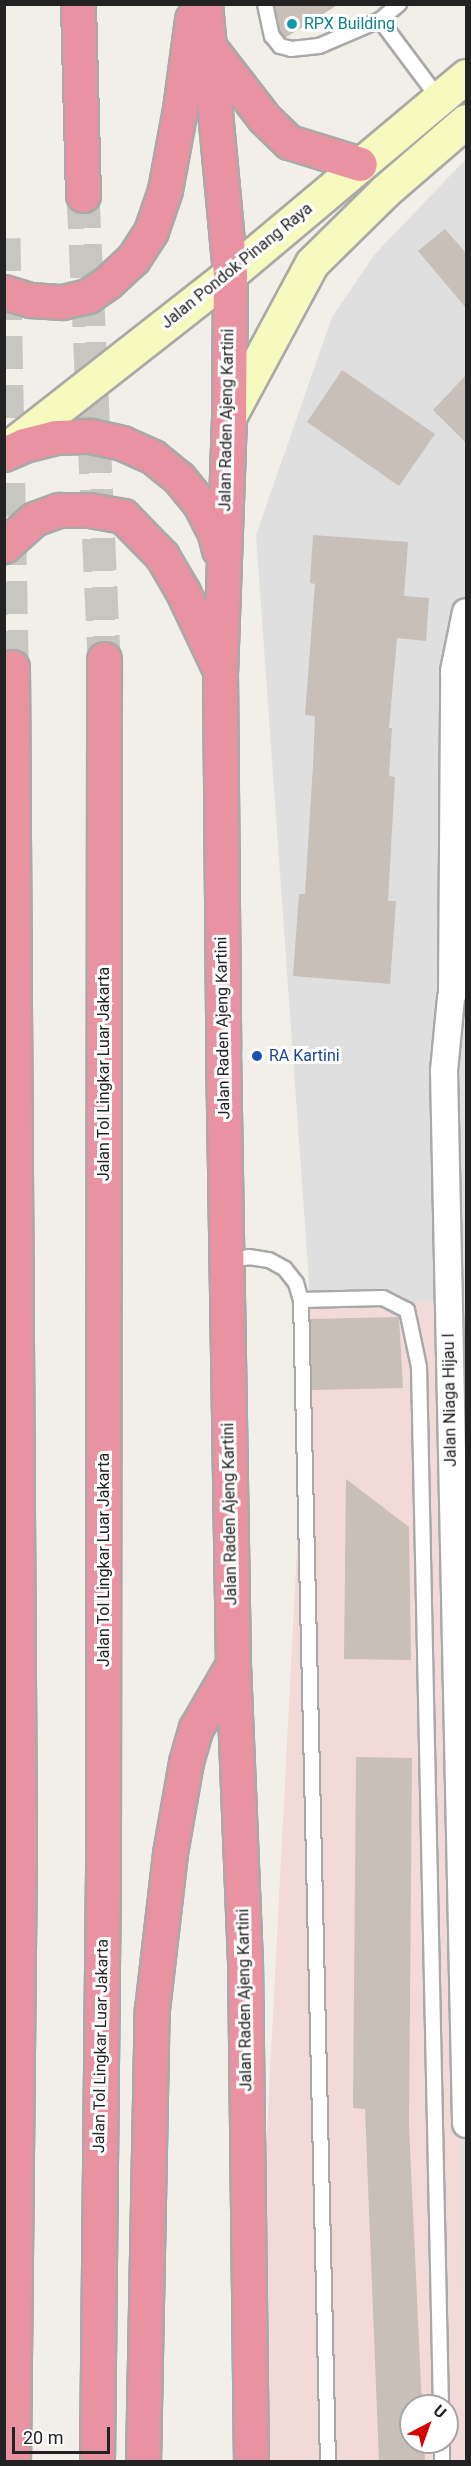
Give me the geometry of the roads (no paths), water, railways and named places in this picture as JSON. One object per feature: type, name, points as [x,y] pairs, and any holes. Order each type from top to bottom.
[{"type":"highway","points":[[78,4],[83,195]]},
{"type":"highway","points":[[4,292],[31,300],[62,302],[88,296],[108,282],[133,259],[151,231],[165,190],[180,109],[195,4]]},
{"type":"highway","name":"Jalan Raden Ajeng Kartini","points":[[204,4],[230,274],[229,417],[220,672],[226,1260],[233,1664],[245,1959],[251,2462]]},
{"type":"highway","points":[[207,44],[264,118],[289,142],[360,164]]},
{"type":"highway","name":"Jalan Raden Ajeng Kartini","points":[[4,453],[56,437],[90,436],[122,444],[153,457],[179,478],[200,504],[215,534],[223,566]]},
{"type":"highway","points":[[4,546],[34,519],[59,510],[89,510],[123,516],[139,529],[162,556],[183,592],[220,672]]},
{"type":"highway","name":"Jalan Tol Lingkar Luar Jakarta","points":[[97,2462],[103,1865],[104,659]]},
{"type":"highway","points":[[12,667],[19,1826],[13,2462]]},
{"type":"highway","points":[[143,2462],[152,2009],[170,1853],[186,1762],[196,1728],[233,1664]]},
{"type":"main road","name":"Jalan Pondok Pinang Raya","points":[[4,453],[230,274],[466,76]]},
{"type":"main road","points":[[229,417],[312,262],[385,191],[466,121]]},
{"type":"street","points":[[452,998],[454,671],[466,612]]},
{"type":"street","name":"Jalan Niaga Hijau I","points":[[466,967],[452,998],[444,1071],[461,1717],[466,2124]]},
{"type":"lane","points":[[265,4],[272,36],[280,46],[291,49],[319,46],[380,20],[399,4]]},
{"type":"lane","points":[[380,20],[439,99]]},
{"type":"lane","points":[[226,1260],[249,1257],[269,1260],[285,1269],[296,1282],[301,1300],[328,2462]]},
{"type":"lane","points":[[301,1300],[383,1298],[407,1310],[419,1367],[441,2394]]},
{"type":"tunnel","points":[[83,195],[104,659]]},
{"type":"tunnel","points":[[4,238],[12,667]]},
{"type":"place","name":"RPX Building","points":[[292,24]]},
{"type":"place","name":"RA Kartini","points":[[257,1056]]}]
